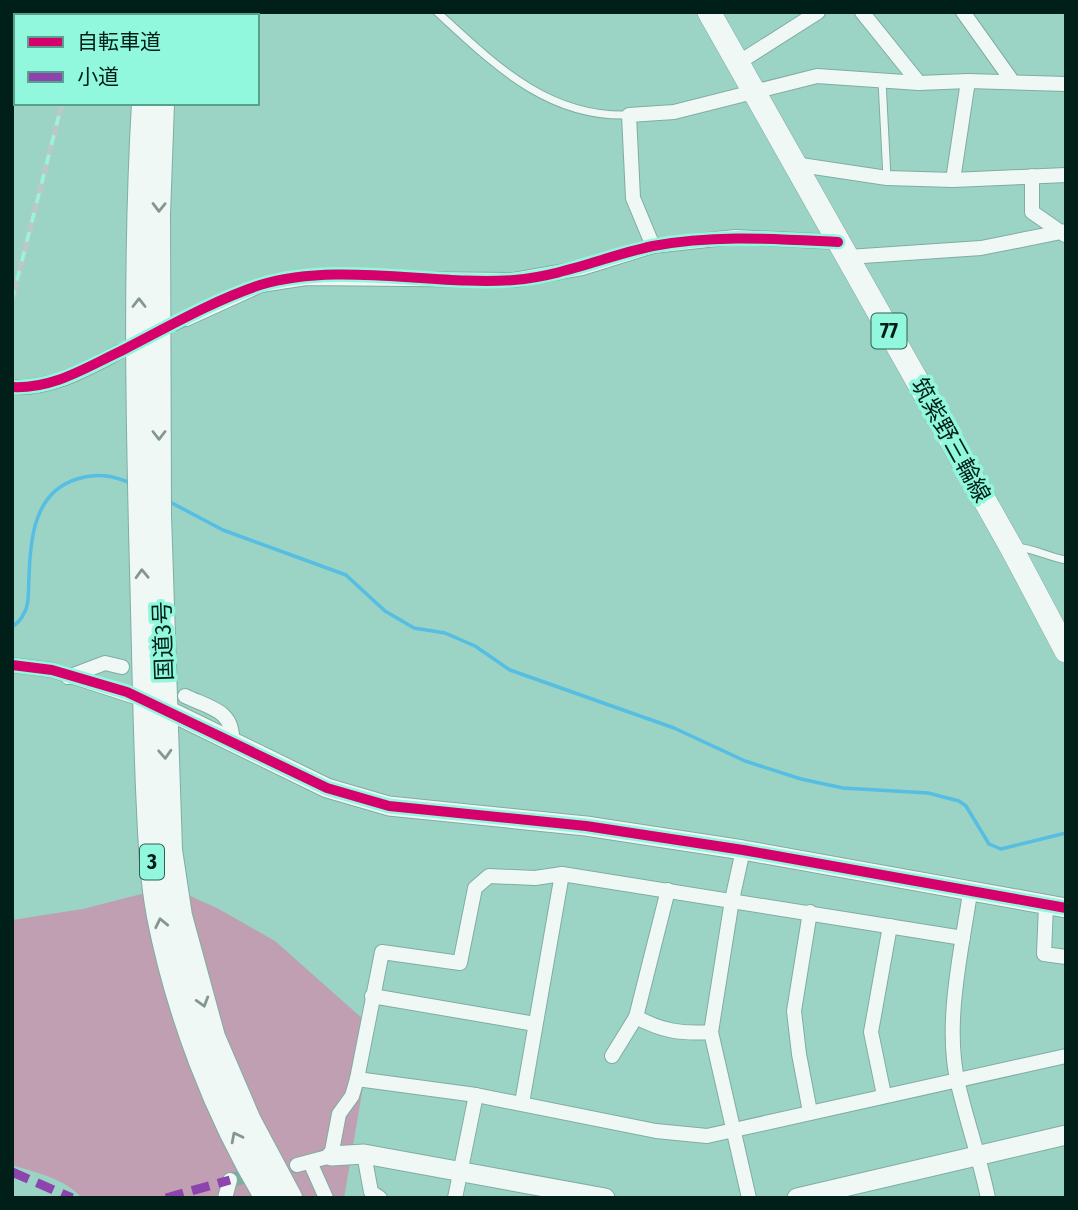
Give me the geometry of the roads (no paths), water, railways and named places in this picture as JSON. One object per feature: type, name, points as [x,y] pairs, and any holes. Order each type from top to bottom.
[{"type":"highway","name":"国道3号","points":[[144,105],[151,137]]},
{"type":"highway","name":"国道3号","points":[[161,105],[151,137],[138,212],[150,510],[165,701],[170,850],[189,953],[213,1037],[249,1121],[290,1198]]},
{"type":"highway","name":"国道3号","points":[[165,701],[151,851],[159,914],[172,971],[194,1041],[231,1127],[267,1198]]},
{"type":"main road","name":"筑紫野三輪線","points":[[711,13],[1011,547],[1066,651]]},
{"type":"street","points":[[738,63],[818,12]]},
{"type":"street","points":[[862,12],[919,83]]},
{"type":"street","points":[[963,12],[1010,78]]},
{"type":"street","points":[[653,246],[633,198],[629,115],[674,112],[752,90],[817,76],[919,83],[968,81],[1066,84]]},
{"type":"street","points":[[953,180],[968,81]]},
{"type":"street","points":[[794,164],[887,178],[953,180],[1066,175]]},
{"type":"street","points":[[1032,176],[1032,212],[1064,233]]},
{"type":"street","points":[[186,320],[261,285],[284,281],[348,276],[514,280],[582,268],[653,246],[735,237],[843,250],[981,248],[1064,233]]},
{"type":"street","points":[[12,387],[36,388],[81,372],[118,352]]},
{"type":"street","points":[[68,677],[105,663],[122,667]]},
{"type":"street","points":[[12,665],[52,670],[68,677],[165,701],[232,742],[327,788],[389,806],[586,826],[743,850],[1056,907],[1044,954],[1066,957]]},
{"type":"street","points":[[743,850],[732,900],[711,1032],[749,1198]]},
{"type":"street","points":[[331,1156],[339,1114],[352,1096],[357,1079],[382,952],[460,963],[475,888],[489,876],[535,878],[562,874],[963,938]]},
{"type":"street","points":[[522,1103],[562,874]]},
{"type":"street","points":[[612,1056],[636,1017],[668,890]]},
{"type":"street","points":[[970,893],[953,1031],[957,1082],[980,1156],[988,1198]]},
{"type":"street","points":[[810,912],[794,1011],[810,1112]]},
{"type":"street","points":[[884,1095],[871,1032],[890,926]]},
{"type":"street","points":[[372,996],[535,1024]]},
{"type":"street","points":[[636,1017],[659,1030],[682,1034],[711,1032]]},
{"type":"street","points":[[357,1079],[476,1095],[656,1131],[707,1136],[736,1132],[810,1112],[957,1082],[1066,1056]]},
{"type":"street","points":[[455,1198],[476,1095]]},
{"type":"street","points":[[797,1198],[1066,1135]]},
{"type":"street","points":[[364,1154],[370,1192],[380,1198]]},
{"type":"street","points":[[327,1198],[303,1163],[331,1156],[364,1154],[462,1171],[538,1191],[605,1198]]},
{"type":"street","points":[[225,1198],[230,1180]]},
{"type":"lane","points":[[437,12],[509,75],[538,95],[598,116],[629,115]]},
{"type":"lane","points":[[882,80],[887,178]]},
{"type":"lane","points":[[1011,547],[1033,548],[1051,557],[1066,560]]},
{"type":"waterway","points":[[12,627],[21,619],[27,607],[33,533],[43,506],[52,494],[63,485],[91,476],[117,478],[130,483]]},
{"type":"waterway","points":[[168,501],[223,530],[346,575],[385,611],[414,628],[445,633],[475,646],[510,670],[674,728],[745,761],[801,779],[843,788],[928,793],[959,801],[966,806],[989,844],[1001,849],[1066,833]]},
{"type":"tunnel","points":[[154,334],[186,319]]},
{"type":"tunnel","points":[[230,1180],[297,1165]]},
{"type":"railway","points":[[12,300],[61,105]]}]
